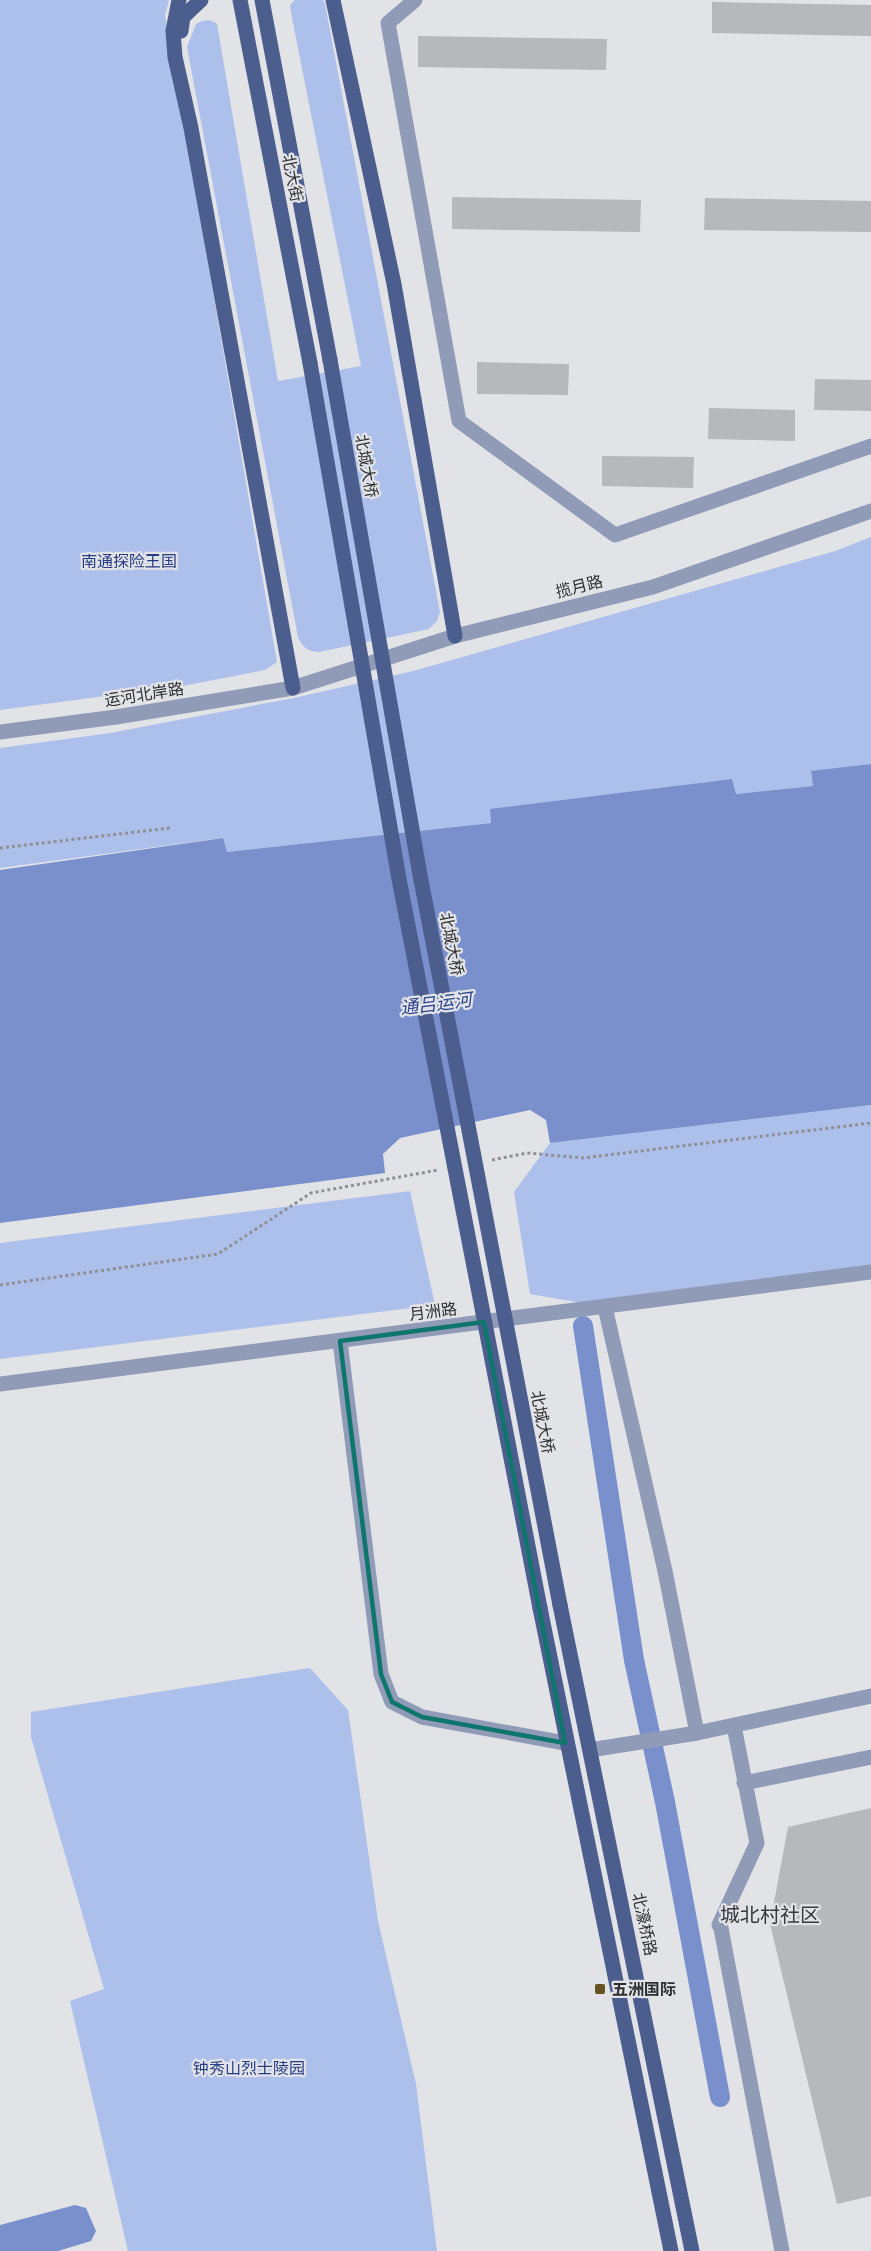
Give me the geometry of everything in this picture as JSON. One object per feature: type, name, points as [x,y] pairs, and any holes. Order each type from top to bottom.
[{"type":"main road","points":[[179,0],[173,31],[175,57],[191,128],[293,688]]},
{"type":"main road","points":[[175,57],[183,17],[201,0]]},
{"type":"main road","points":[[228,0],[242,7]]},
{"type":"main road","points":[[333,0],[394,284],[455,636]]},
{"type":"main road","name":"北大街","points":[[265,3],[330,360]]},
{"type":"main road","name":"北大街","points":[[242,7],[310,363],[399,879],[565,1743]]},
{"type":"main road","name":"北城大桥","points":[[330,360],[420,875],[560,1605]]},
{"type":"main road","name":"北濠桥路","points":[[560,1605],[692,2251]]},
{"type":"main road","points":[[565,1743],[670,2251]]},
{"type":"street","points":[[416,0],[388,23],[459,421],[615,535],[871,446]]},
{"type":"street","name":"揽月路","points":[[293,688],[455,636],[653,587],[871,511]]},
{"type":"street","name":"运河北岸路","points":[[0,732],[116,717],[293,688]]},
{"type":"street","name":"月洲路","points":[[0,1384],[871,1272]]},
{"type":"street","points":[[605,1307],[665,1571],[697,1733]]},
{"type":"street","points":[[340,1341],[381,1674],[392,1702],[422,1717],[565,1743]]},
{"type":"street","points":[[590,1750],[734,1726],[871,1696]]},
{"type":"street","points":[[734,1726],[757,1843],[719,1924],[782,2251]]},
{"type":"street","points":[[744,1783],[871,1757]]},
{"type":"path","points":[[0,848],[170,828]]},
{"type":"path","points":[[481,1162],[527,1153],[583,1158],[871,1123]]},
{"type":"path","points":[[0,1285],[218,1254],[311,1193],[447,1168]]},
{"type":"highlighted area","points":[[484,1322],[565,1743],[422,1717],[392,1702],[381,1674],[340,1341]]},
{"type":"green space","name":"南通探险王国","points":[[0,0],[169,0],[165,15],[277,662],[265,670],[188,685],[0,710]]},
{"type":"green space","points":[[295,0],[323,0],[325,4],[440,612],[437,621],[429,629],[319,652],[306,648],[298,637],[187,47],[196,24],[206,20],[217,24],[278,381],[361,366],[292,18],[290,5]]},
{"type":"green space","points":[[871,537],[871,764],[811,772],[813,786],[735,794],[732,779],[490,810],[491,823],[227,852],[222,838],[0,868],[0,748],[110,733],[294,698],[413,671],[835,551]]},
{"type":"green space","points":[[871,1105],[871,1272],[605,1307],[530,1294],[514,1192],[550,1143]]},
{"type":"green space","points":[[410,1191],[435,1305],[0,1359],[0,1243]]},
{"type":"green space","name":"钟秀山烈士陵园","points":[[310,1668],[348,1710],[378,1921],[416,2084],[437,2251],[128,2251],[70,2001],[104,1989],[31,1737],[31,1712]]},
{"type":"water","name":"通吕运河","points":[[871,764],[871,1105],[550,1143],[546,1120],[530,1110],[400,1138],[383,1154],[385,1173],[0,1223],[0,870],[223,838],[227,852],[491,823],[490,809],[732,779],[736,794],[813,786],[811,771]]},
{"type":"water","points":[[75,2205],[86,2208],[96,2231],[91,2241],[58,2251],[0,2251],[0,2225]]},
{"type":"building","points":[[712,2],[871,5],[871,36],[712,33]]},
{"type":"building","points":[[418,36],[607,39],[606,70],[418,67]]},
{"type":"building","points":[[452,197],[641,200],[640,232],[452,229]]},
{"type":"building","points":[[705,198],[871,201],[871,232],[704,230]]},
{"type":"building","points":[[477,362],[569,364],[568,395],[477,394]]},
{"type":"building","points":[[815,379],[871,380],[871,411],[814,410]]},
{"type":"building","points":[[709,408],[795,410],[795,441],[708,439]]},
{"type":"building","points":[[602,456],[694,457],[693,488],[602,486]]},
{"type":"building","points":[[871,1808],[871,2196],[837,2204],[770,1924],[788,1827]]},
{"type":"waterway","points":[[583,1326],[634,1660],[665,1802],[720,2097]]},
{"type":"place","name":"五洲国际","points":[[600,1989]]},
{"type":"district","name":"城北村社区","points":[[770,1915]]}]
